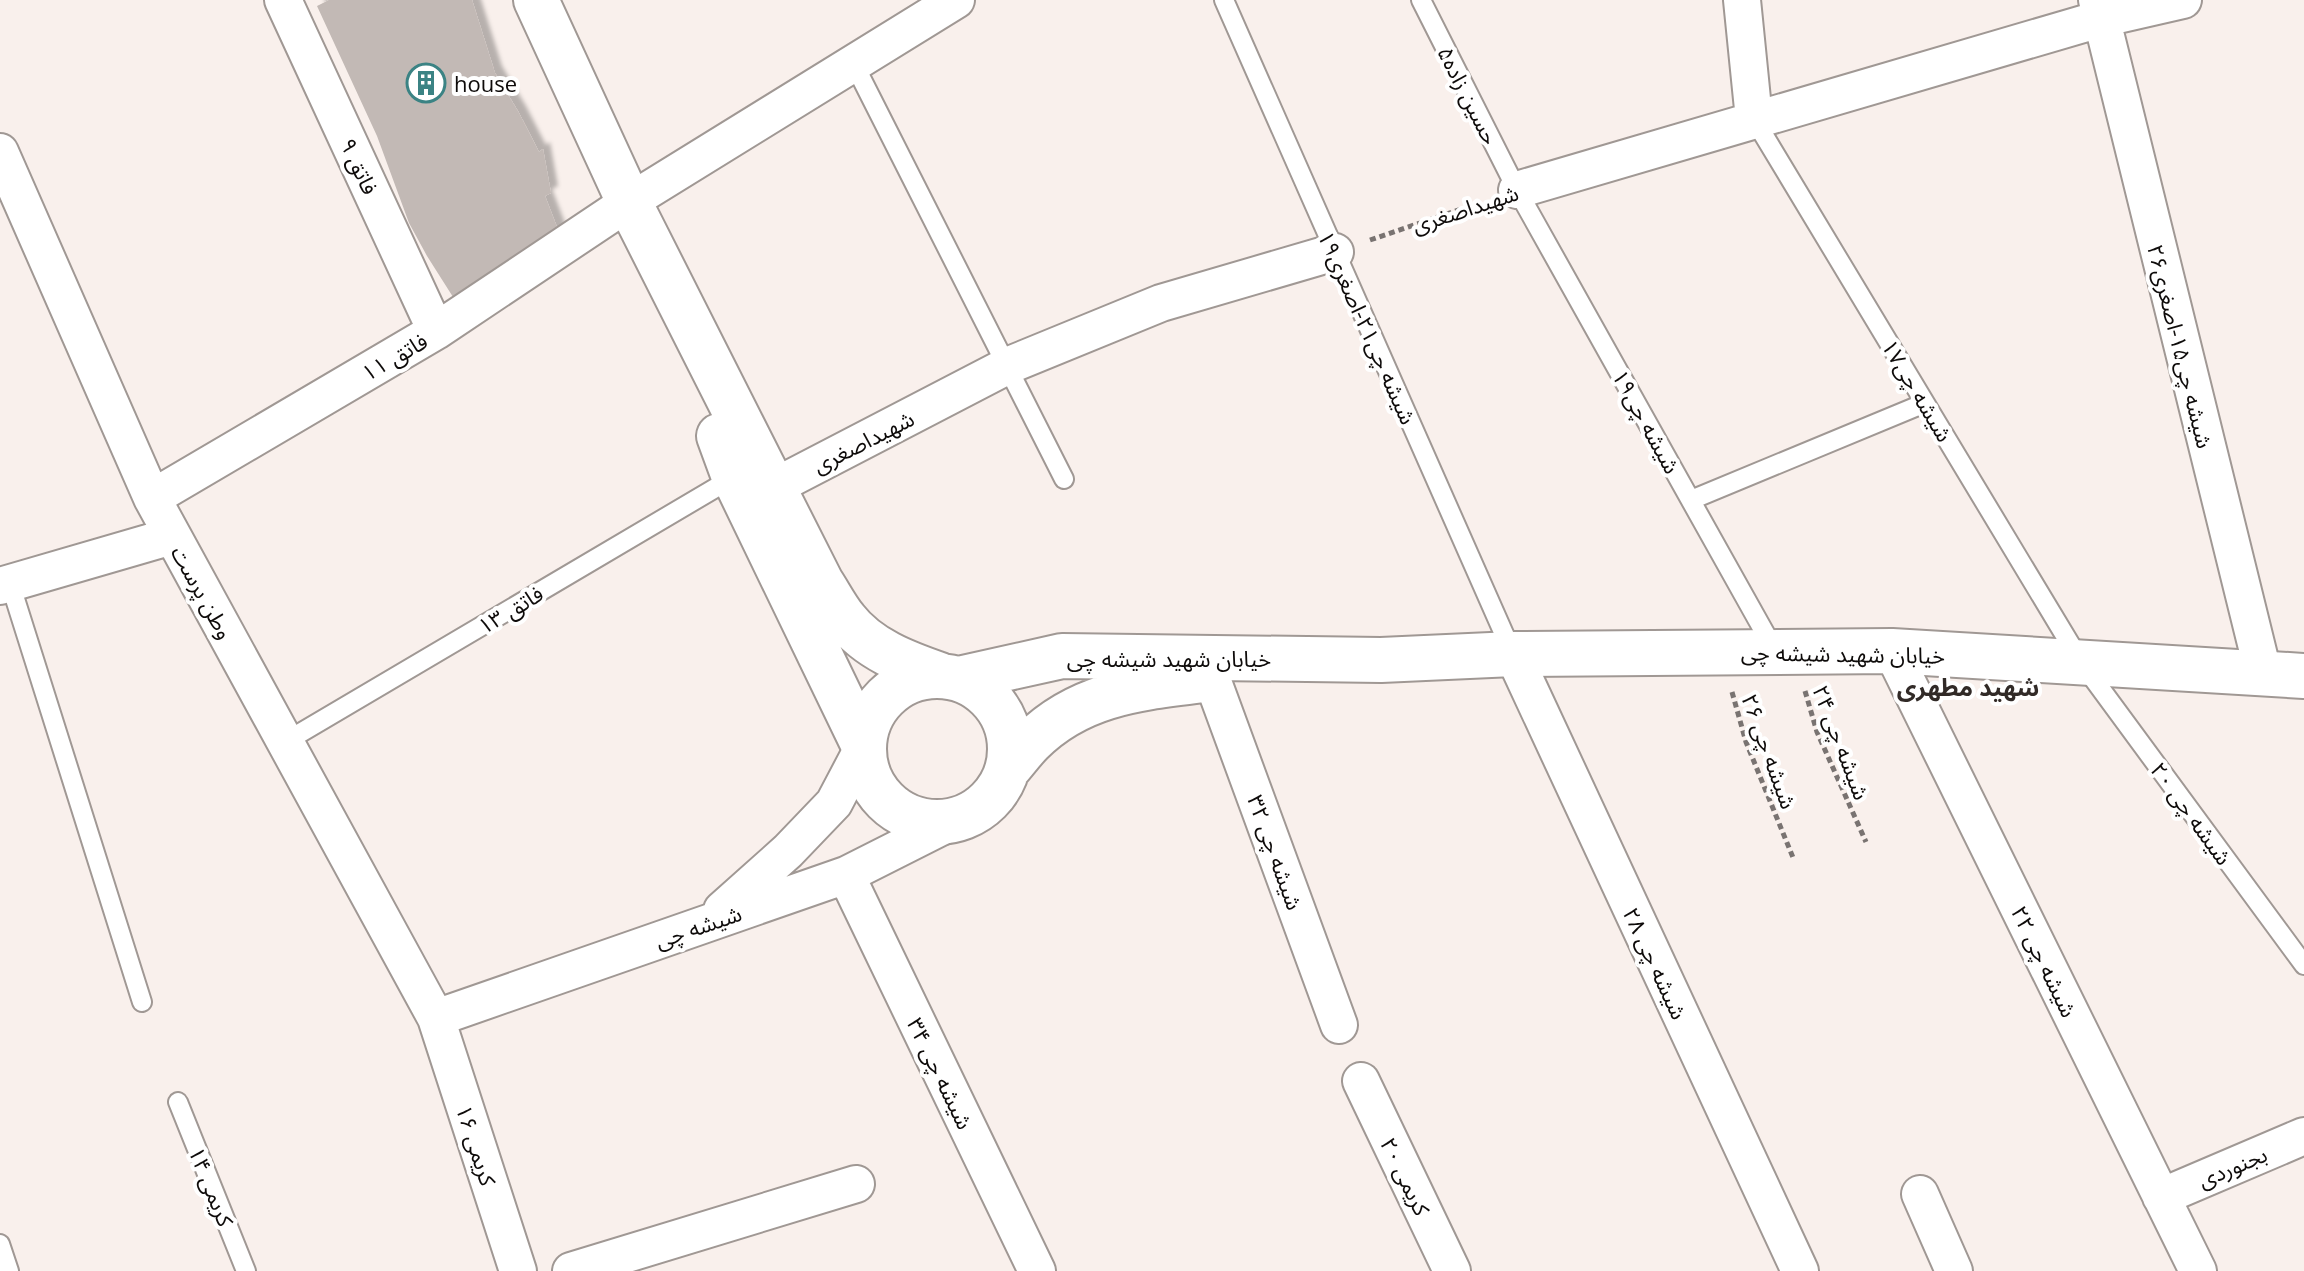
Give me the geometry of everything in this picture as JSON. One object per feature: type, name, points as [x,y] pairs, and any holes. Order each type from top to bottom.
[{"type":"street","name":"فاتق ۹","points":[[283,0],[436,331]]},
{"type":"street","points":[[536,0],[754,482],[864,746]]},
{"type":"street","points":[[629,202],[956,0]]},
{"type":"street","points":[[1742,0],[1754,119]]},
{"type":"street","name":"شهیداصغری","points":[[1517,190],[1754,119],[2098,9],[2183,0]]},
{"type":"street","name":"شیشه چی۱۵-اصغری۲۶","points":[[2098,9],[2294,676]]},
{"type":"street","name":"وطن پرست","points":[[2,160],[152,498],[436,1018]]},
{"type":"street","name":"فاتق ۱۱","points":[[152,498],[436,331],[629,202]]},
{"type":"street","name":"شهیداصغری","points":[[754,482],[1007,366],[1161,303],[1335,252]]},
{"type":"street","points":[[754,482],[846,620],[873,645],[905,663],[949,677],[976,686],[991,699],[1002,715],[1009,733],[1011,752],[1000,788],[972,814],[953,821],[916,819],[898,811],[872,783],[865,765],[867,727],[875,709],[887,695],[903,684],[921,677],[949,677]]},
{"type":"street","points":[[5,585],[172,536]]},
{"type":"street","name":"خیابان شهید شیشه چی","points":[[949,677],[1062,656],[1381,660],[1513,654],[1892,651],[2294,676]]},
{"type":"street","name":"شیشه چی ۲۲","points":[[1892,651],[2198,1271]]},
{"type":"street","name":"شیشه چی ۲۸","points":[[1513,654],[1800,1271]]},
{"type":"street","name":"خیابان شهید شیشه چی","points":[[1007,770],[1032,741],[1061,717],[1095,699],[1132,689],[1381,660]]},
{"type":"street","name":"شیشه چی ۳۲","points":[[1212,679],[1339,1025]]},
{"type":"street","points":[[709,922],[788,851],[834,803],[864,746]]},
{"type":"street","name":"شیشه چی","points":[[436,1018],[846,875],[953,821]]},
{"type":"street","name":"شیشه چی ۳۴","points":[[846,875],[1037,1271]]},
{"type":"street","name":"کریمی ۱۶","points":[[436,1018],[518,1271]]},
{"type":"street","name":"کریمی ۲۰","points":[[1361,1081],[1452,1271]]},
{"type":"street","name":"بجنوردی","points":[[2161,1197],[2304,1136]]},
{"type":"street","points":[[571,1271],[856,1184]]},
{"type":"street","points":[[1920,1194],[1954,1271]]},
{"type":"lane","name":"شیشه چی۲۱-اصغری۱۹","points":[[1224,0],[1513,654]]},
{"type":"lane","name":"حسین زاده۵","points":[[1421,0],[1517,190]]},
{"type":"lane","points":[[854,64],[1064,479]]},
{"type":"lane","name":"شیشه چی۱۷","points":[[1754,119],[2081,662]]},
{"type":"lane","name":"شیشه چی۱۹","points":[[1517,190],[1691,500],[1784,652]]},
{"type":"lane","points":[[1691,500],[1925,403]]},
{"type":"lane","name":"فاتق ۱۳","points":[[285,742],[754,482]]},
{"type":"lane","points":[[5,585],[142,1002]]},
{"type":"lane","name":"شیشه چی ۲۰","points":[[2081,662],[2304,965]]},
{"type":"lane","name":"کریمی ۱۴","points":[[178,1102],[246,1271]]},
{"type":"lane","points":[[0,1244],[9,1271]]},
{"type":"path","name":"شهیداصغری","points":[[1335,252],[1517,190]]},
{"type":"path","name":"شیشه چی ۲۶","points":[[1720,652],[1746,742],[1794,860]]},
{"type":"path","name":"شیشه چی ۲۴","points":[[1784,652],[1866,842]]},
{"type":"building","points":[[329,0],[472,0],[495,73],[539,152],[543,149],[551,193],[545,196],[560,235],[453,297],[409,223],[377,136],[317,6]]},
{"type":"place","name":"house","points":[[426,83]]},
{"type":"district","name":"شهید مطهری","points":[[1968,686]]}]
